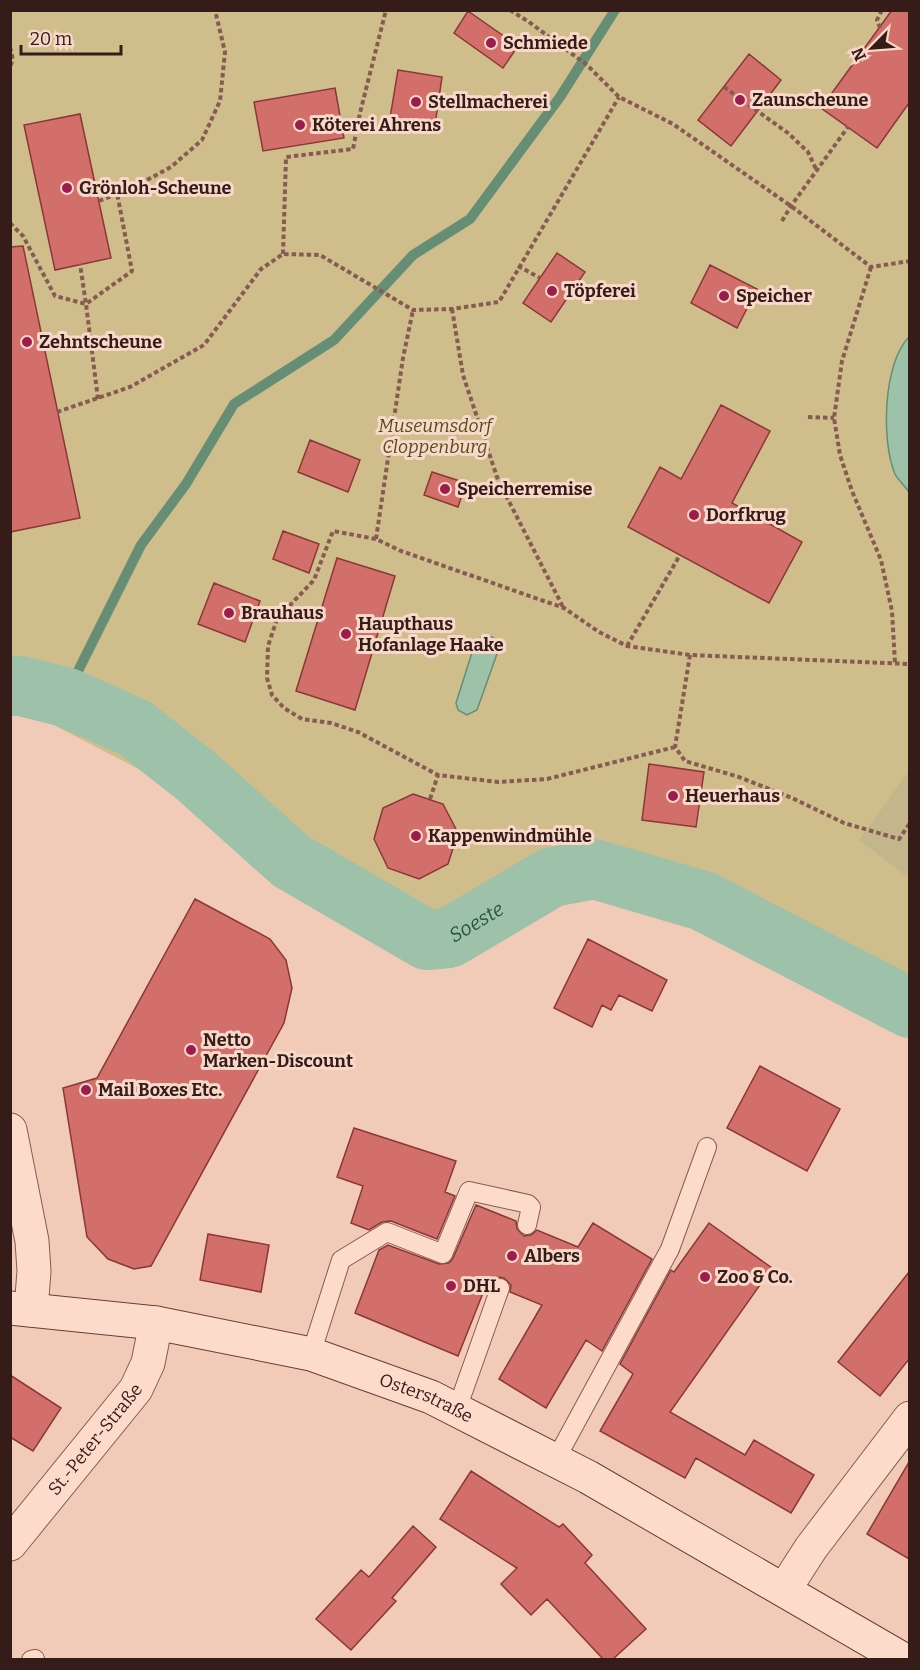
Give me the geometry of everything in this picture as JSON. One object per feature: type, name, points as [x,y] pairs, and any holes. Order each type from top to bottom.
[{"type":"street","points":[[10,1130],[32,1241],[34,1271],[21,1309]]},
{"type":"street","name":"Osterstraße","points":[[21,1309],[156,1323],[311,1354],[431,1397],[556,1460],[904,1659]]},
{"type":"street","name":"St.-Peter-Straße","points":[[10,1544],[136,1389],[148,1364],[156,1323]]},
{"type":"street","points":[[784,1590],[811,1548],[909,1418]]},
{"type":"lane","points":[[556,1460],[670,1249],[707,1148]]},
{"type":"lane","points":[[311,1354],[341,1260],[387,1232],[443,1254],[469,1191],[528,1204],[531,1207],[526,1225]]},
{"type":"lane","points":[[457,1409],[500,1288]]},
{"type":"path","points":[[99,201],[171,167],[202,140],[220,101],[225,52],[215,10]]},
{"type":"path","points":[[283,254],[286,158],[353,149],[386,10]]},
{"type":"path","points":[[510,10],[587,64],[619,97],[673,124],[791,206],[872,267],[909,261]]},
{"type":"path","points":[[880,28],[877,20],[882,10]]},
{"type":"path","points":[[10,46],[13,60],[10,66]]},
{"type":"path","points":[[724,87],[788,133],[808,152],[817,171]]},
{"type":"path","points":[[57,412],[130,387],[204,345],[261,269],[283,254],[320,255],[413,310],[452,309],[499,302],[619,97]]},
{"type":"path","points":[[782,221],[848,128]]},
{"type":"path","points":[[86,304],[132,271],[117,193]]},
{"type":"path","points":[[10,223],[24,236],[55,296],[86,304]]},
{"type":"path","points":[[80,264],[98,399]]},
{"type":"path","points":[[519,266],[540,278]]},
{"type":"path","points":[[872,267],[842,361],[834,418],[843,464],[881,560],[892,611],[895,663]]},
{"type":"path","points":[[452,309],[463,375],[498,480],[564,608]]},
{"type":"path","points":[[376,539],[403,358],[413,310]]},
{"type":"path","points":[[808,417],[834,418]]},
{"type":"path","points":[[675,747],[547,779],[498,782],[438,775],[358,732],[331,723],[302,719],[284,708],[272,695],[267,678],[268,646],[277,619],[314,580],[333,531],[376,539],[401,551],[564,608],[599,632],[627,646],[690,655],[909,664]]},
{"type":"path","points":[[627,646],[681,555]]},
{"type":"path","points":[[690,655],[675,747],[685,761],[739,777],[792,798],[844,823],[899,839],[909,824]]},
{"type":"path","points":[[430,799],[438,775]]},
{"type":"green space","name":"Museumsdorf Cloppenburg","points":[[10,11],[909,11],[909,973],[874,967],[731,893],[558,842],[428,919],[11,703]]},
{"type":"shaded area","points":[[909,337],[909,492],[895,474],[886,423],[889,383],[900,349]]},
{"type":"shaded area","points":[[485,635],[495,640],[498,644],[498,651],[477,710],[467,715],[458,710],[456,703],[475,643]]},
{"type":"shaded area","points":[[909,771],[909,878],[859,840]]},
{"type":"building","points":[[892,10],[909,10],[909,103],[877,148],[821,108]]},
{"type":"building","name":"Schmiede","points":[[468,11],[518,46],[503,68],[454,33]]},
{"type":"building","name":"Zaunscheune","points":[[749,54],[781,80],[731,146],[698,120]]},
{"type":"building","name":"Stellmacherei","points":[[398,70],[442,77],[434,132],[389,124]]},
{"type":"building","name":"Köterei Ahrens","points":[[335,88],[344,138],[263,151],[254,102]]},
{"type":"building","name":"Grönloh-Scheune","points":[[80,114],[111,258],[55,270],[24,125]]},
{"type":"building","name":"Zehntscheune","points":[[23,246],[80,518],[10,532],[10,247]]},
{"type":"building","name":"Töpferei","points":[[557,253],[585,272],[551,322],[523,303]]},
{"type":"building","name":"Speicher","points":[[710,265],[757,289],[737,328],[691,303]]},
{"type":"building","name":"Dorfkrug","points":[[721,405],[770,431],[732,503],[802,542],[769,603],[628,527],[660,467],[681,479]]},
{"type":"building","points":[[310,440],[360,460],[348,492],[298,472]]},
{"type":"building","name":"Speicherremise","points":[[432,472],[466,483],[458,507],[424,495]]},
{"type":"building","points":[[283,531],[319,544],[309,573],[273,559]]},
{"type":"building","name":"Haupthaus Hofanlage Haake","points":[[337,558],[395,576],[355,710],[296,691]]},
{"type":"building","name":"Brauhaus","points":[[214,583],[260,601],[245,642],[198,624]]},
{"type":"building","name":"Heuerhaus","points":[[649,764],[704,772],[696,827],[642,820]]},
{"type":"building","name":"Kappenwindmühle","points":[[413,794],[443,804],[458,833],[448,864],[419,879],[388,868],[374,839],[383,808]]},
{"type":"building","name":"Netto Marken-Discount","points":[[195,899],[270,939],[286,960],[292,988],[284,1023],[151,1266],[134,1269],[108,1259],[87,1237],[63,1088],[97,1078]]},
{"type":"building","points":[[588,939],[667,980],[652,1011],[619,995],[611,1010],[602,1005],[592,1027],[554,1008]]},
{"type":"building","points":[[760,1066],[840,1109],[807,1171],[727,1128]]},
{"type":"building","points":[[354,1128],[456,1161],[445,1192],[455,1196],[437,1239],[391,1221],[382,1222],[369,1230],[351,1223],[363,1186],[337,1177]]},
{"type":"building","points":[[476,1205],[516,1221],[517,1229],[524,1236],[531,1235],[537,1230],[578,1247],[593,1223],[652,1259],[602,1351],[586,1340],[546,1408],[499,1379],[542,1305],[510,1292],[511,1285],[504,1278],[497,1277],[490,1284],[487,1283],[458,1356],[355,1313],[379,1250],[388,1245],[439,1264],[449,1263]]},
{"type":"building","points":[[709,1223],[772,1268],[670,1412],[745,1455],[754,1440],[814,1475],[791,1513],[696,1458],[685,1478],[600,1431],[633,1374],[620,1364],[671,1270],[674,1272]]},
{"type":"building","points":[[208,1234],[269,1245],[261,1292],[200,1280]]},
{"type":"building","points":[[909,1272],[909,1359],[880,1396],[838,1362]]},
{"type":"building","points":[[10,1375],[61,1408],[33,1451],[10,1437]]},
{"type":"building","points":[[909,1462],[909,1559],[867,1534]]},
{"type":"building","points":[[471,1471],[559,1527],[563,1524],[592,1555],[585,1563],[646,1629],[613,1659],[603,1659],[547,1599],[531,1615],[501,1584],[517,1568],[440,1519]]},
{"type":"building","points":[[413,1526],[436,1547],[392,1598],[396,1601],[351,1650],[316,1619],[361,1570],[369,1577]]},
{"type":"waterway","points":[[65,697],[141,545],[186,484],[234,404],[334,340],[413,255],[470,219],[560,97],[615,10]]},
{"type":"waterway","name":"Soeste","points":[[10,686],[21,686],[65,697],[135,728],[196,776],[291,861],[427,940],[449,938],[552,877],[594,869],[703,901],[910,1008]]},
{"type":"place","name":"Schmiede","points":[[491,43]]},
{"type":"place","name":"Zaunscheune","points":[[740,100]]},
{"type":"place","name":"Stellmacherei","points":[[416,102]]},
{"type":"place","name":"Köterei Ahrens","points":[[300,125]]},
{"type":"place","name":"Grönloh-Scheune","points":[[67,188]]},
{"type":"place","name":"Töpferei","points":[[552,291]]},
{"type":"place","name":"Speicher","points":[[724,296]]},
{"type":"place","name":"Zehntscheune","points":[[27,342]]},
{"type":"place","name":"Speicherremise","points":[[445,489]]},
{"type":"place","name":"Dorfkrug","points":[[694,515]]},
{"type":"place","name":"Brauhaus","points":[[229,613]]},
{"type":"place","name":"Haupthaus Hofanlage Haake","points":[[346,634]]},
{"type":"place","name":"Heuerhaus","points":[[673,796]]},
{"type":"place","name":"Kappenwindmühle","points":[[416,836]]},
{"type":"place","name":"Netto Marken-Discount","points":[[191,1050]]},
{"type":"place","name":"Mail Boxes Etc.","points":[[86,1090]]},
{"type":"place","name":"Albers","points":[[512,1256]]},
{"type":"place","name":"Zoo & Co.","points":[[705,1277]]},
{"type":"place","name":"DHL","points":[[451,1286]]}]
